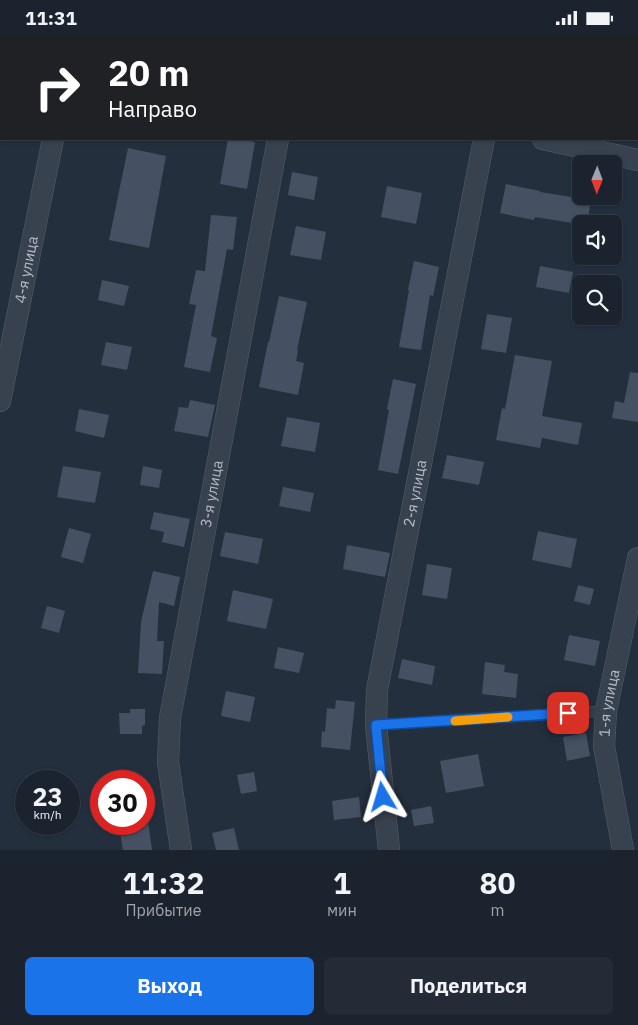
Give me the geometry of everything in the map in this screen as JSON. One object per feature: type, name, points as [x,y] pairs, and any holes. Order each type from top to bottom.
[{"type":"street","name":"4-я улица","points":[[0,401],[53,140]]},
{"type":"street","name":"3-я улица","points":[[181,850],[168,762],[170,718],[278,140]]},
{"type":"street","name":"2-я улица","points":[[389,850],[376,725],[377,690],[484,140]]},
{"type":"street","points":[[548,140],[638,160]]},
{"type":"street","name":"1-я улица","points":[[623,850],[604,746],[606,711],[638,558]]},
{"type":"lane","points":[[376,725],[606,711]]},
{"type":"building","points":[[228,140],[255,142],[247,189],[220,184]]},
{"type":"building","points":[[128,148],[166,156],[149,248],[109,240]]},
{"type":"building","points":[[292,172],[318,177],[314,200],[288,195]]},
{"type":"building","points":[[506,184],[572,197],[572,205],[590,205],[588,215],[572,215],[572,223],[535,217],[534,220],[500,213]]},
{"type":"building","points":[[387,186],[422,193],[416,224],[381,217]]},
{"type":"building","points":[[211,215],[237,217],[233,250],[227,249],[211,336],[217,338],[210,372],[184,367],[196,305],[189,304],[196,270],[205,271]]},
{"type":"building","points":[[296,226],[326,232],[321,260],[290,255]]},
{"type":"building","points":[[414,261],[439,267],[433,296],[430,295],[421,350],[399,347]]},
{"type":"building","points":[[540,266],[573,272],[569,293],[536,287]]},
{"type":"building","points":[[102,280],[129,286],[124,306],[98,300]]},
{"type":"building","points":[[279,296],[307,302],[297,350],[296,361],[304,363],[298,395],[259,387]]},
{"type":"building","points":[[487,314],[512,318],[506,353],[481,349]]},
{"type":"building","points":[[106,342],[132,347],[127,370],[101,365]]},
{"type":"building","points":[[515,355],[552,361],[542,416],[582,423],[578,445],[542,438],[540,448],[496,440],[502,408],[505,409]]},
{"type":"building","points":[[630,372],[638,373],[638,422],[612,418],[615,401],[624,403]]},
{"type":"building","points":[[393,379],[416,384],[398,474],[378,470]]},
{"type":"building","points":[[190,400],[215,405],[208,437],[174,431],[179,407],[188,408]]},
{"type":"building","points":[[79,409],[109,415],[104,438],[75,431]]},
{"type":"building","points":[[287,417],[320,423],[315,452],[281,446]]},
{"type":"building","points":[[447,455],[484,462],[479,485],[442,478]]},
{"type":"building","points":[[63,466],[101,472],[95,503],[57,497]]},
{"type":"building","points":[[143,466],[162,470],[159,488],[140,485]]},
{"type":"building","points":[[283,487],[314,493],[310,512],[279,506]]},
{"type":"building","points":[[154,512],[190,519],[184,547],[162,542],[164,532],[150,529]]},
{"type":"building","points":[[69,528],[91,534],[83,563],[61,557]]},
{"type":"building","points":[[538,531],[577,539],[571,568],[532,560]]},
{"type":"building","points":[[225,532],[263,539],[258,564],[220,556]]},
{"type":"building","points":[[347,545],[390,553],[385,577],[343,569]]},
{"type":"building","points":[[427,564],[452,568],[447,599],[422,595]]},
{"type":"building","points":[[153,571],[180,577],[174,606],[159,602],[157,641],[164,641],[162,674],[138,673],[141,622]]},
{"type":"building","points":[[578,585],[594,589],[590,605],[574,601]]},
{"type":"building","points":[[233,590],[273,599],[266,629],[227,621]]},
{"type":"building","points":[[47,606],[65,611],[59,633],[41,628]]},
{"type":"building","points":[[569,635],[600,641],[595,666],[564,660]]},
{"type":"building","points":[[278,647],[304,653],[299,673],[274,668]]},
{"type":"building","points":[[402,659],[435,666],[432,685],[398,678]]},
{"type":"building","points":[[485,662],[505,665],[504,672],[518,674],[516,698],[482,694]]},
{"type":"building","points":[[226,691],[255,697],[250,722],[221,716]]},
{"type":"building","points":[[336,700],[355,702],[350,750],[321,747],[322,731],[325,732],[327,708],[335,709]]},
{"type":"building","points":[[130,709],[145,709],[145,725],[142,726],[142,734],[120,734],[119,713],[130,713]]},
{"type":"building","points":[[586,733],[590,756],[567,761],[563,737]]},
{"type":"building","points":[[478,754],[484,786],[446,793],[440,761]]},
{"type":"building","points":[[254,772],[257,791],[241,794],[237,775]]},
{"type":"building","points":[[359,797],[361,817],[334,820],[332,801]]},
{"type":"building","points":[[431,806],[434,823],[414,826],[411,810]]},
{"type":"building","points":[[234,828],[239,850],[216,850],[212,833]]},
{"type":"building","points":[[120,835],[150,835],[152,850],[123,850]]},
{"type":"slow traffic","points":[[455,721],[508,717]]},
{"type":"route","points":[[383,797],[376,725],[568,713]]}]
